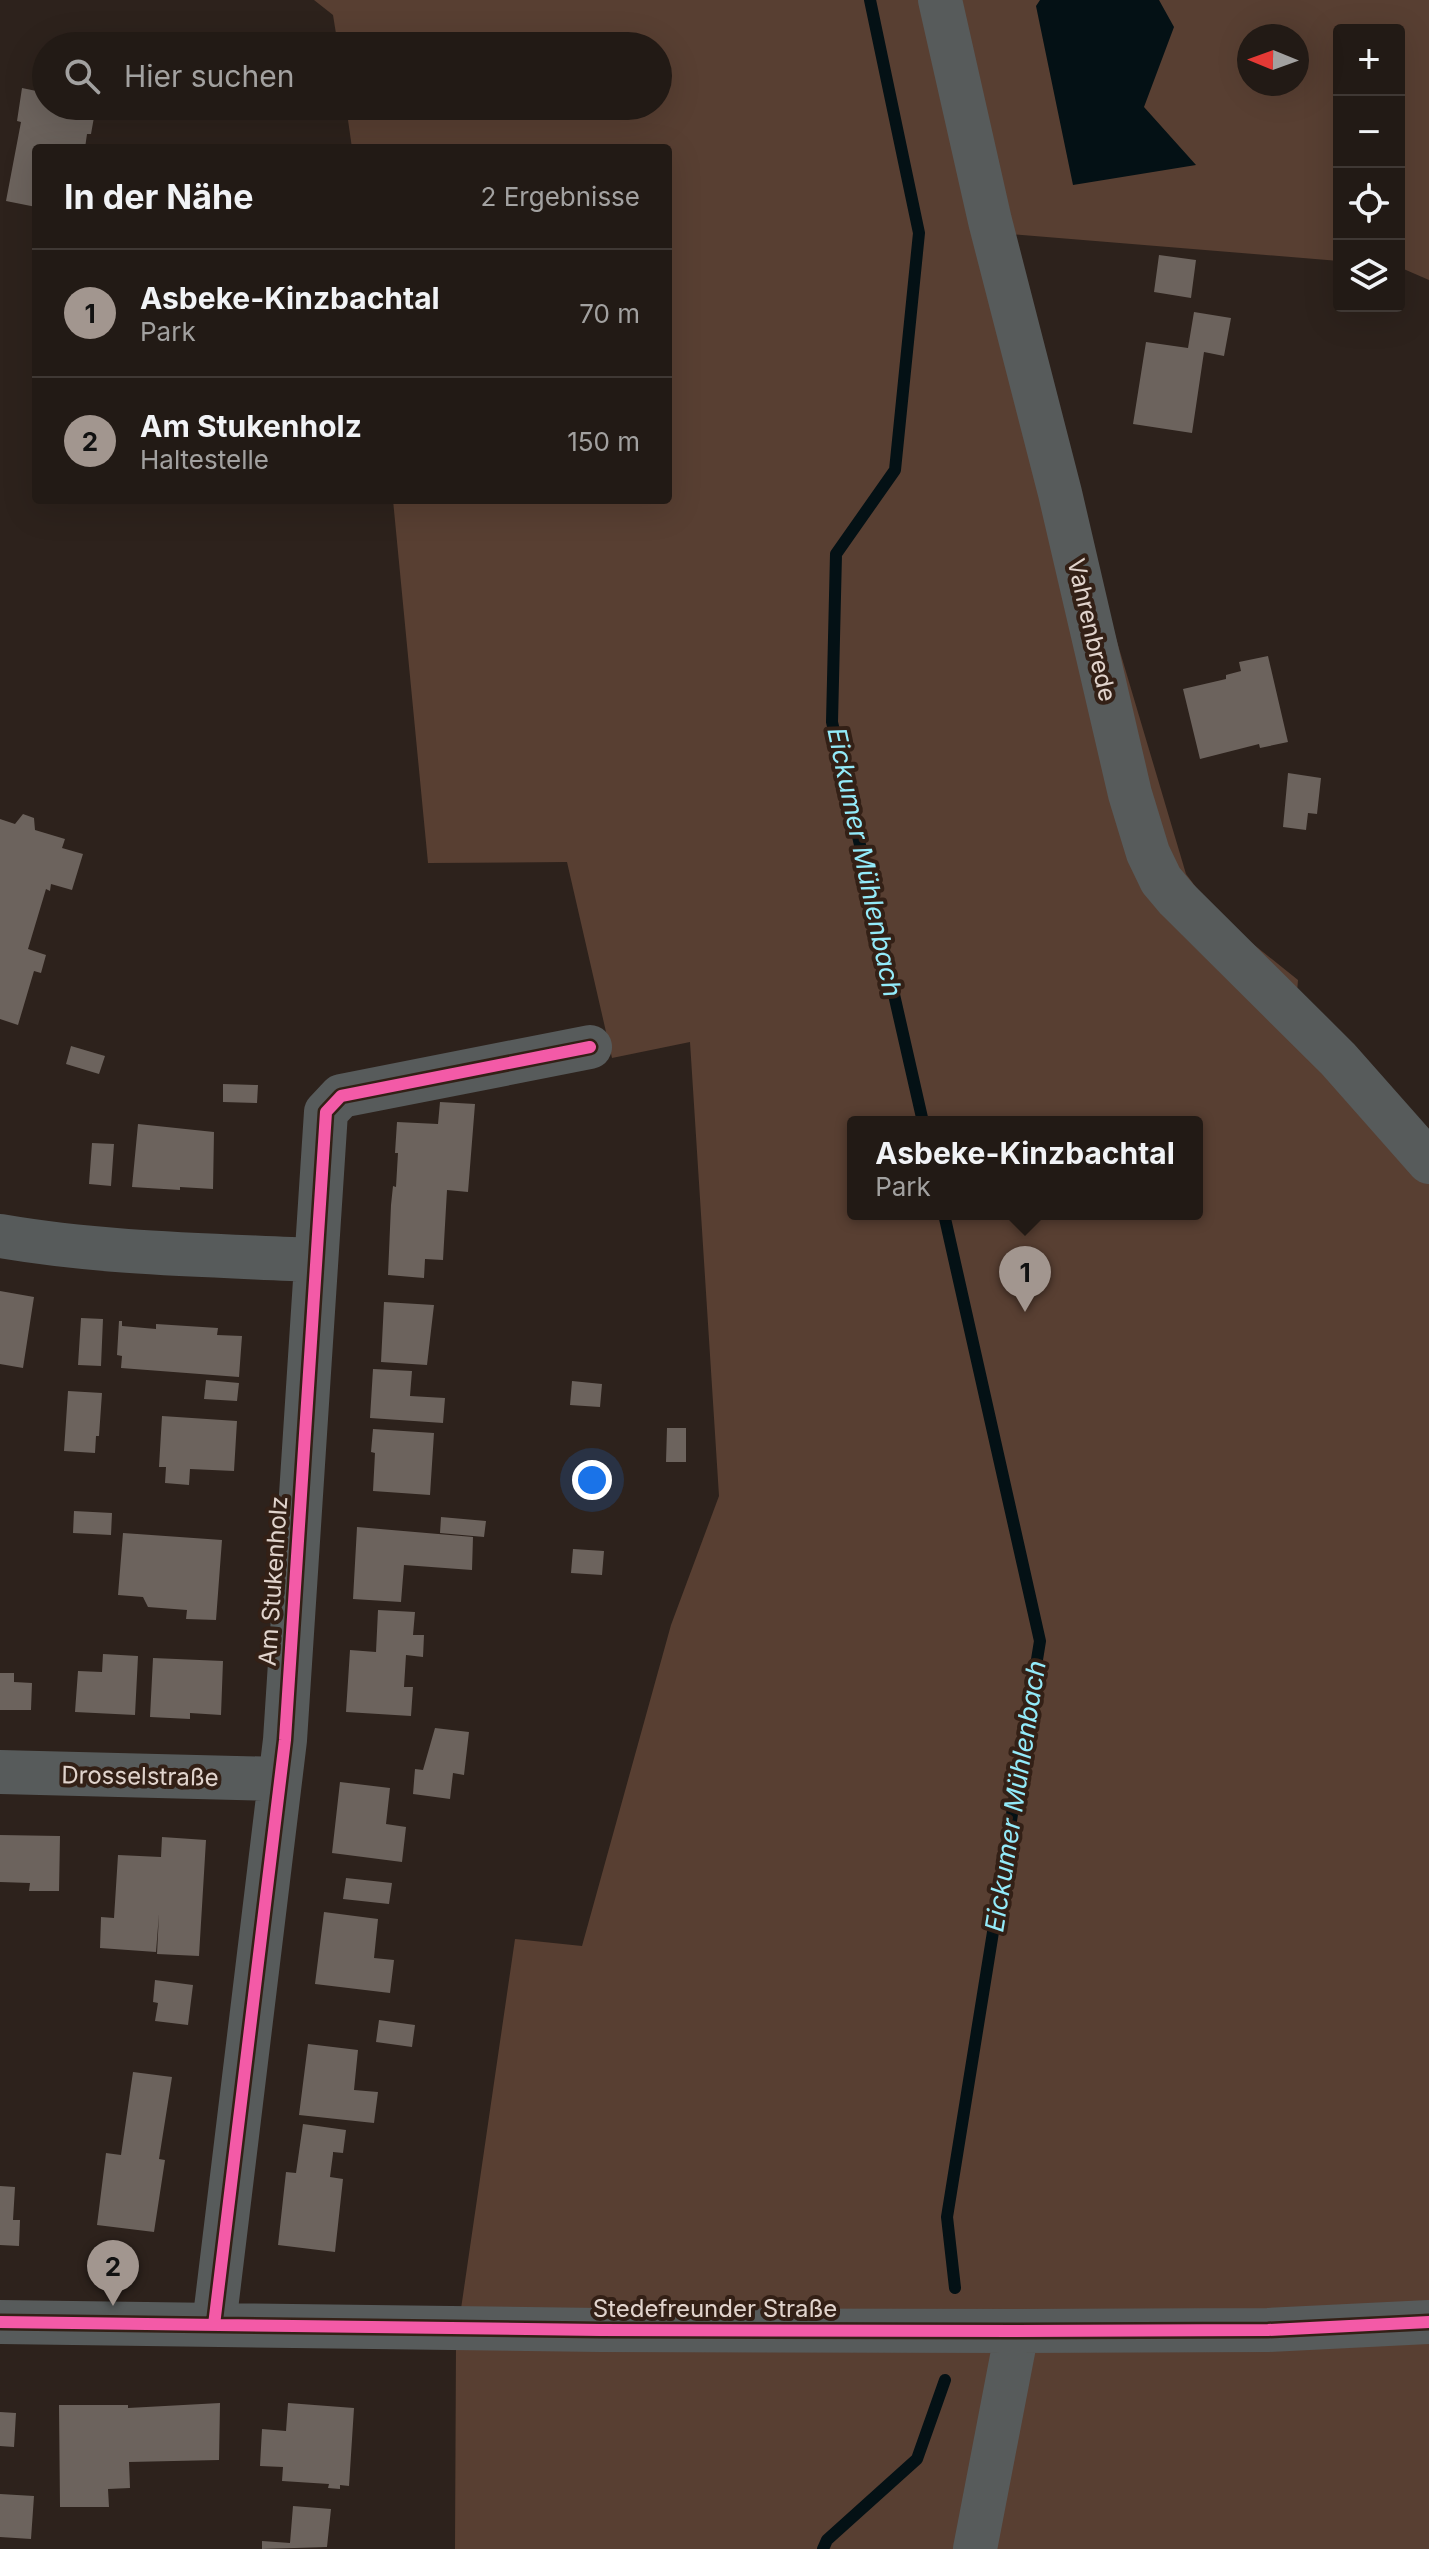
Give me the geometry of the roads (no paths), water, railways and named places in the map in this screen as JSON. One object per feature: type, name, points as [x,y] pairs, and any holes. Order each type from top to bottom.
[{"type":"street","name":"Vahrenbrede","points":[[940,0],[990,221],[1060,493],[1130,794],[1148,853],[1161,880],[1177,899],[1338,1059],[1429,1162]]},
{"type":"street","name":"Am Stukenholz","points":[[214,2325],[285,1740],[326,1112],[341,1096],[590,1047]]},
{"type":"street","points":[[0,1236],[125,1250],[316,1260]]},
{"type":"street","name":"Drosselstraße","points":[[0,1772],[280,1779]]},
{"type":"street","name":"Stedefreunder Straße","points":[[0,2322],[1017,2331],[1268,2330],[1429,2322]]},
{"type":"street","points":[[975,2549],[1017,2331]]},
{"type":"waterway","name":"Eickumer Mühlenbach","points":[[870,0],[919,233],[895,470],[836,554],[832,722],[922,1116]]},
{"type":"waterway","name":"Eickumer Mühlenbach","points":[[945,1220],[1040,1641],[947,2217],[955,2288]]},
{"type":"waterway","name":"Eickumer Mühlenbach","points":[[823,2549],[827,2540],[917,2459],[945,2380]]},
{"type":"place","name":"Asbeke-Kinzbachtal","points":[[1025,1312]]},
{"type":"place","name":"Am Stukenholz","points":[[113,2306]]}]
